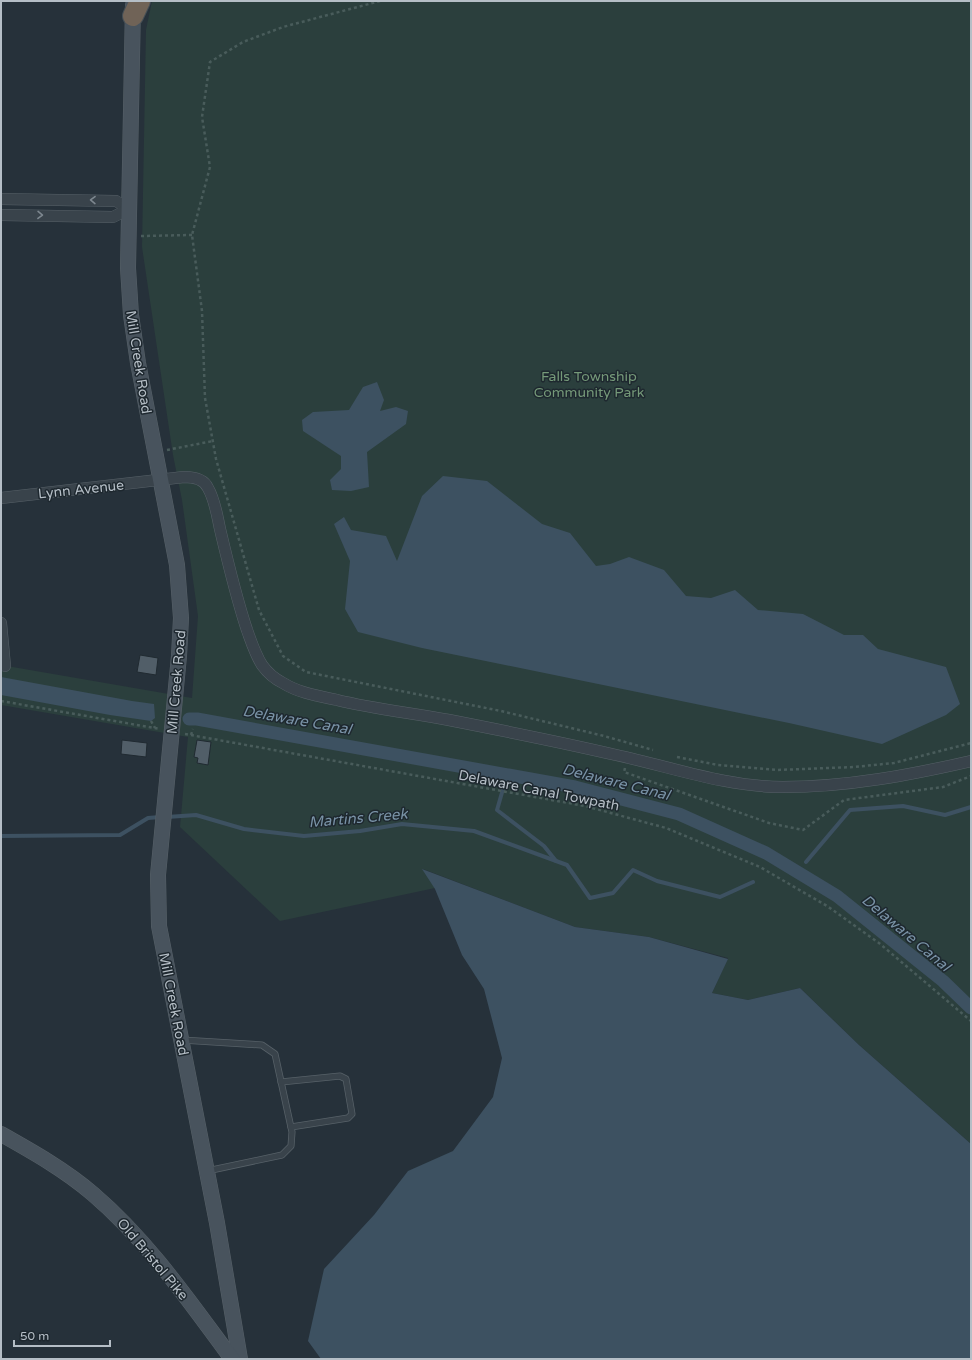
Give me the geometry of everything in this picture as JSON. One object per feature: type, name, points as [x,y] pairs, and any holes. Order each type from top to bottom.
[{"type":"main road","name":"Mill Creek Road","points":[[135,6],[128,268],[134,340],[177,565],[181,618],[166,803],[158,875],[159,926],[240,1359]]},
{"type":"main road","name":"Old Bristol Pike","points":[[1,1134],[37,1154],[65,1173],[116,1215],[168,1273],[232,1359]]},
{"type":"street","points":[[1,199],[116,201],[129,209]]},
{"type":"street","points":[[1,215],[113,216],[129,209]]},
{"type":"street","name":"Lynn Avenue","points":[[1,498],[193,477],[204,483],[208,488],[215,505],[231,574],[254,650],[261,664],[269,673],[282,683],[297,690],[363,706],[447,720],[616,754],[694,775],[738,783],[783,787],[864,782],[971,761]]},
{"type":"street","points":[[1,623],[5,666]]},
{"type":"lane","points":[[180,1040],[262,1045],[275,1054],[291,1127],[291,1146],[282,1155],[206,1171]]},
{"type":"lane","points":[[282,1082],[340,1076],[346,1079],[352,1114],[348,1118],[291,1127]]},
{"type":"path","points":[[380,1],[283,27],[243,42],[210,62],[202,117],[210,167],[192,235],[202,317],[205,398],[213,441],[234,523],[259,610],[283,656],[306,672],[501,711],[604,736],[660,753]]},
{"type":"path","points":[[129,236],[192,235]]},
{"type":"path","points":[[155,452],[213,441]]},
{"type":"path","points":[[1,701],[155,728],[151,721]]},
{"type":"path","name":"Delaware Canal Towpath","points":[[193,729],[191,735],[585,806],[666,828],[760,867],[827,906],[879,943],[971,1021]]},
{"type":"path","points":[[675,756],[718,765],[777,770],[854,767],[894,763],[971,743]]},
{"type":"green space","name":"Falls Township Community Park","points":[[152,1],[971,1],[971,1144],[859,1045],[800,988],[748,1000],[712,993],[728,958],[649,937],[575,927],[423,869],[435,888],[280,921],[180,827],[188,737],[1,705],[1,665],[192,698],[198,616],[182,500],[173,455],[142,247],[146,30]]},
{"type":"water","points":[[377,382],[384,400],[380,411],[396,407],[408,411],[406,424],[367,452],[369,487],[351,491],[332,490],[330,480],[341,469],[341,456],[303,431],[302,420],[313,412],[349,410],[363,387]]},
{"type":"water","points":[[443,476],[487,481],[542,524],[570,533],[596,566],[610,564],[629,557],[664,570],[686,596],[711,598],[735,590],[758,610],[803,614],[844,635],[863,635],[878,649],[946,667],[960,704],[946,715],[882,744],[789,723],[422,648],[358,632],[345,609],[350,561],[334,524],[344,517],[351,530],[386,536],[397,561],[422,496]]},
{"type":"water","points":[[1,677],[154,704],[155,718],[151,721],[110,715],[1,695]]},
{"type":"water","points":[[422,869],[575,927],[649,937],[728,959],[712,993],[748,1000],[800,988],[859,1045],[971,1144],[971,1359],[321,1359],[308,1341],[324,1269],[374,1215],[408,1171],[453,1151],[493,1097],[502,1058],[484,989],[462,955],[435,889]]},
{"type":"building","points":[[140,655],[158,658],[156,675],[137,672]]},
{"type":"building","points":[[122,740],[147,743],[146,757],[121,754]]},
{"type":"building","points":[[197,740],[211,742],[208,765],[197,763],[198,758],[194,757]]},
{"type":"waterway","name":"Delaware Canal","points":[[189,719],[197,719],[575,787],[679,814],[766,853],[837,896],[943,981],[971,1008]]},
{"type":"waterway","points":[[507,775],[497,810],[544,846],[556,861]]},
{"type":"waterway","name":"Martins Creek","points":[[806,862],[850,810],[903,806],[945,815],[971,807]]},
{"type":"waterway","name":"Martins Creek","points":[[167,817],[196,815],[244,829],[304,836],[360,831],[402,824],[474,831],[567,865],[590,898],[613,893],[633,870],[657,881],[720,897],[753,882]]},
{"type":"waterway","name":"Martins Creek","points":[[1,836],[120,835],[148,818],[160,817]]}]
